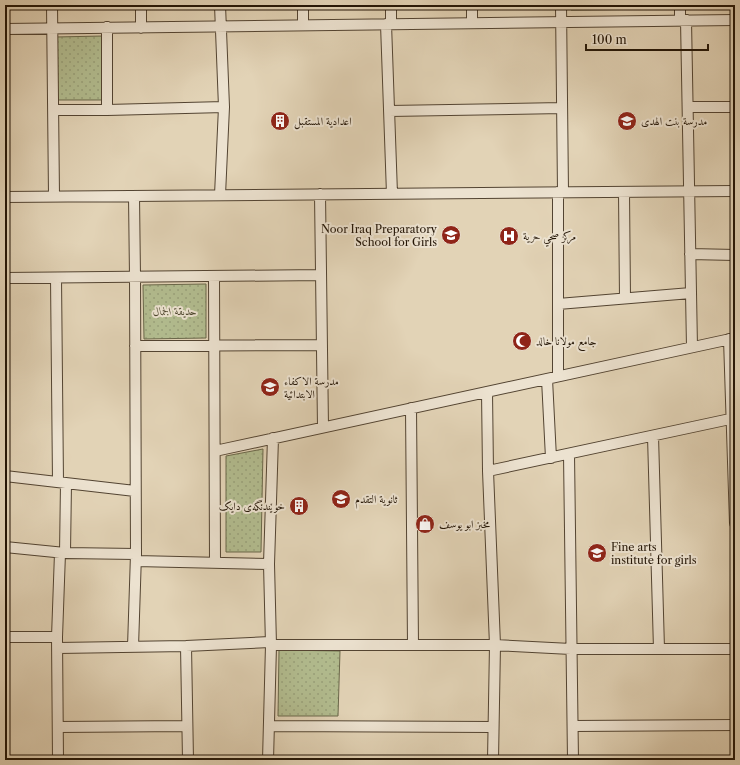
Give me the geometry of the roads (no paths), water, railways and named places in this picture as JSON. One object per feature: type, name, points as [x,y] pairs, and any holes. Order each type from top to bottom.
[{"type":"street","points":[[52,5],[54,196]]},
{"type":"street","points":[[141,5],[141,28]]},
{"type":"street","points":[[220,5],[224,107],[220,195]]},
{"type":"street","points":[[303,5],[303,25]]},
{"type":"street","points":[[391,5],[389,24],[389,111],[392,194]]},
{"type":"street","points":[[472,5],[472,23]]},
{"type":"street","points":[[558,376],[562,108],[561,5]]},
{"type":"street","points":[[680,5],[683,20],[688,107],[692,347]]},
{"type":"street","points":[[5,29],[735,20]]},
{"type":"street","points":[[106,110],[107,27]]},
{"type":"street","points":[[53,110],[224,107]]},
{"type":"street","points":[[688,107],[735,107]]},
{"type":"street","points":[[389,111],[562,108]]},
{"type":"street","points":[[5,197],[735,191]]},
{"type":"street","points":[[624,192],[625,298]]},
{"type":"street","points":[[320,194],[323,427]]},
{"type":"street","points":[[133,647],[136,557],[134,196]]},
{"type":"street","points":[[690,254],[735,255]]},
{"type":"street","points":[[5,278],[321,275]]},
{"type":"street","points":[[214,276],[215,563]]},
{"type":"street","points":[[56,278],[62,483],[62,553],[58,642],[58,760]]},
{"type":"street","points":[[558,304],[691,293]]},
{"type":"street","points":[[215,451],[732,339],[730,419],[735,523]]},
{"type":"street","points":[[135,346],[322,345]]},
{"type":"street","points":[[547,379],[551,458]]},
{"type":"street","points":[[487,392],[488,472],[495,645],[493,760]]},
{"type":"street","points":[[411,408],[413,644]]},
{"type":"street","points":[[488,472],[730,419]]},
{"type":"street","points":[[653,436],[660,649]]},
{"type":"street","points":[[268,760],[273,438]]},
{"type":"street","points":[[569,454],[573,760]]},
{"type":"street","points":[[5,476],[135,491]]},
{"type":"street","points":[[5,546],[62,553],[215,563],[270,564]]},
{"type":"street","points":[[5,637],[133,647],[271,644],[413,644],[495,645],[572,649],[735,649]]},
{"type":"street","points":[[186,646],[188,760]]},
{"type":"street","points":[[573,726],[735,725]]},
{"type":"street","points":[[58,727],[187,726]]},
{"type":"street","points":[[269,726],[493,727]]},
{"type":"place","name":"اعدادية المستقبل","points":[[280,121]]},
{"type":"place","name":"مدرسة بنت الهدی","points":[[627,121]]},
{"type":"place","name":"Noor Iraq Preparatory School for Girls","points":[[451,235]]},
{"type":"place","name":"مركز صحي حرية","points":[[509,236]]},
{"type":"place","name":"جامع مولانا خالد","points":[[522,341]]},
{"type":"place","name":"مدرسة الاكفاء الابتدائية","points":[[270,387]]},
{"type":"place","name":"ثانوية التقدم","points":[[341,499]]},
{"type":"place","name":"خوێندنگەی دایک","points":[[299,506]]},
{"type":"place","name":"مخبز ابو يوسف","points":[[425,524]]},
{"type":"place","name":"Fine arts institute for girls","points":[[597,553]]},
{"type":"park label","name":"حديقة الجمال","points":[[175,311]]}]
